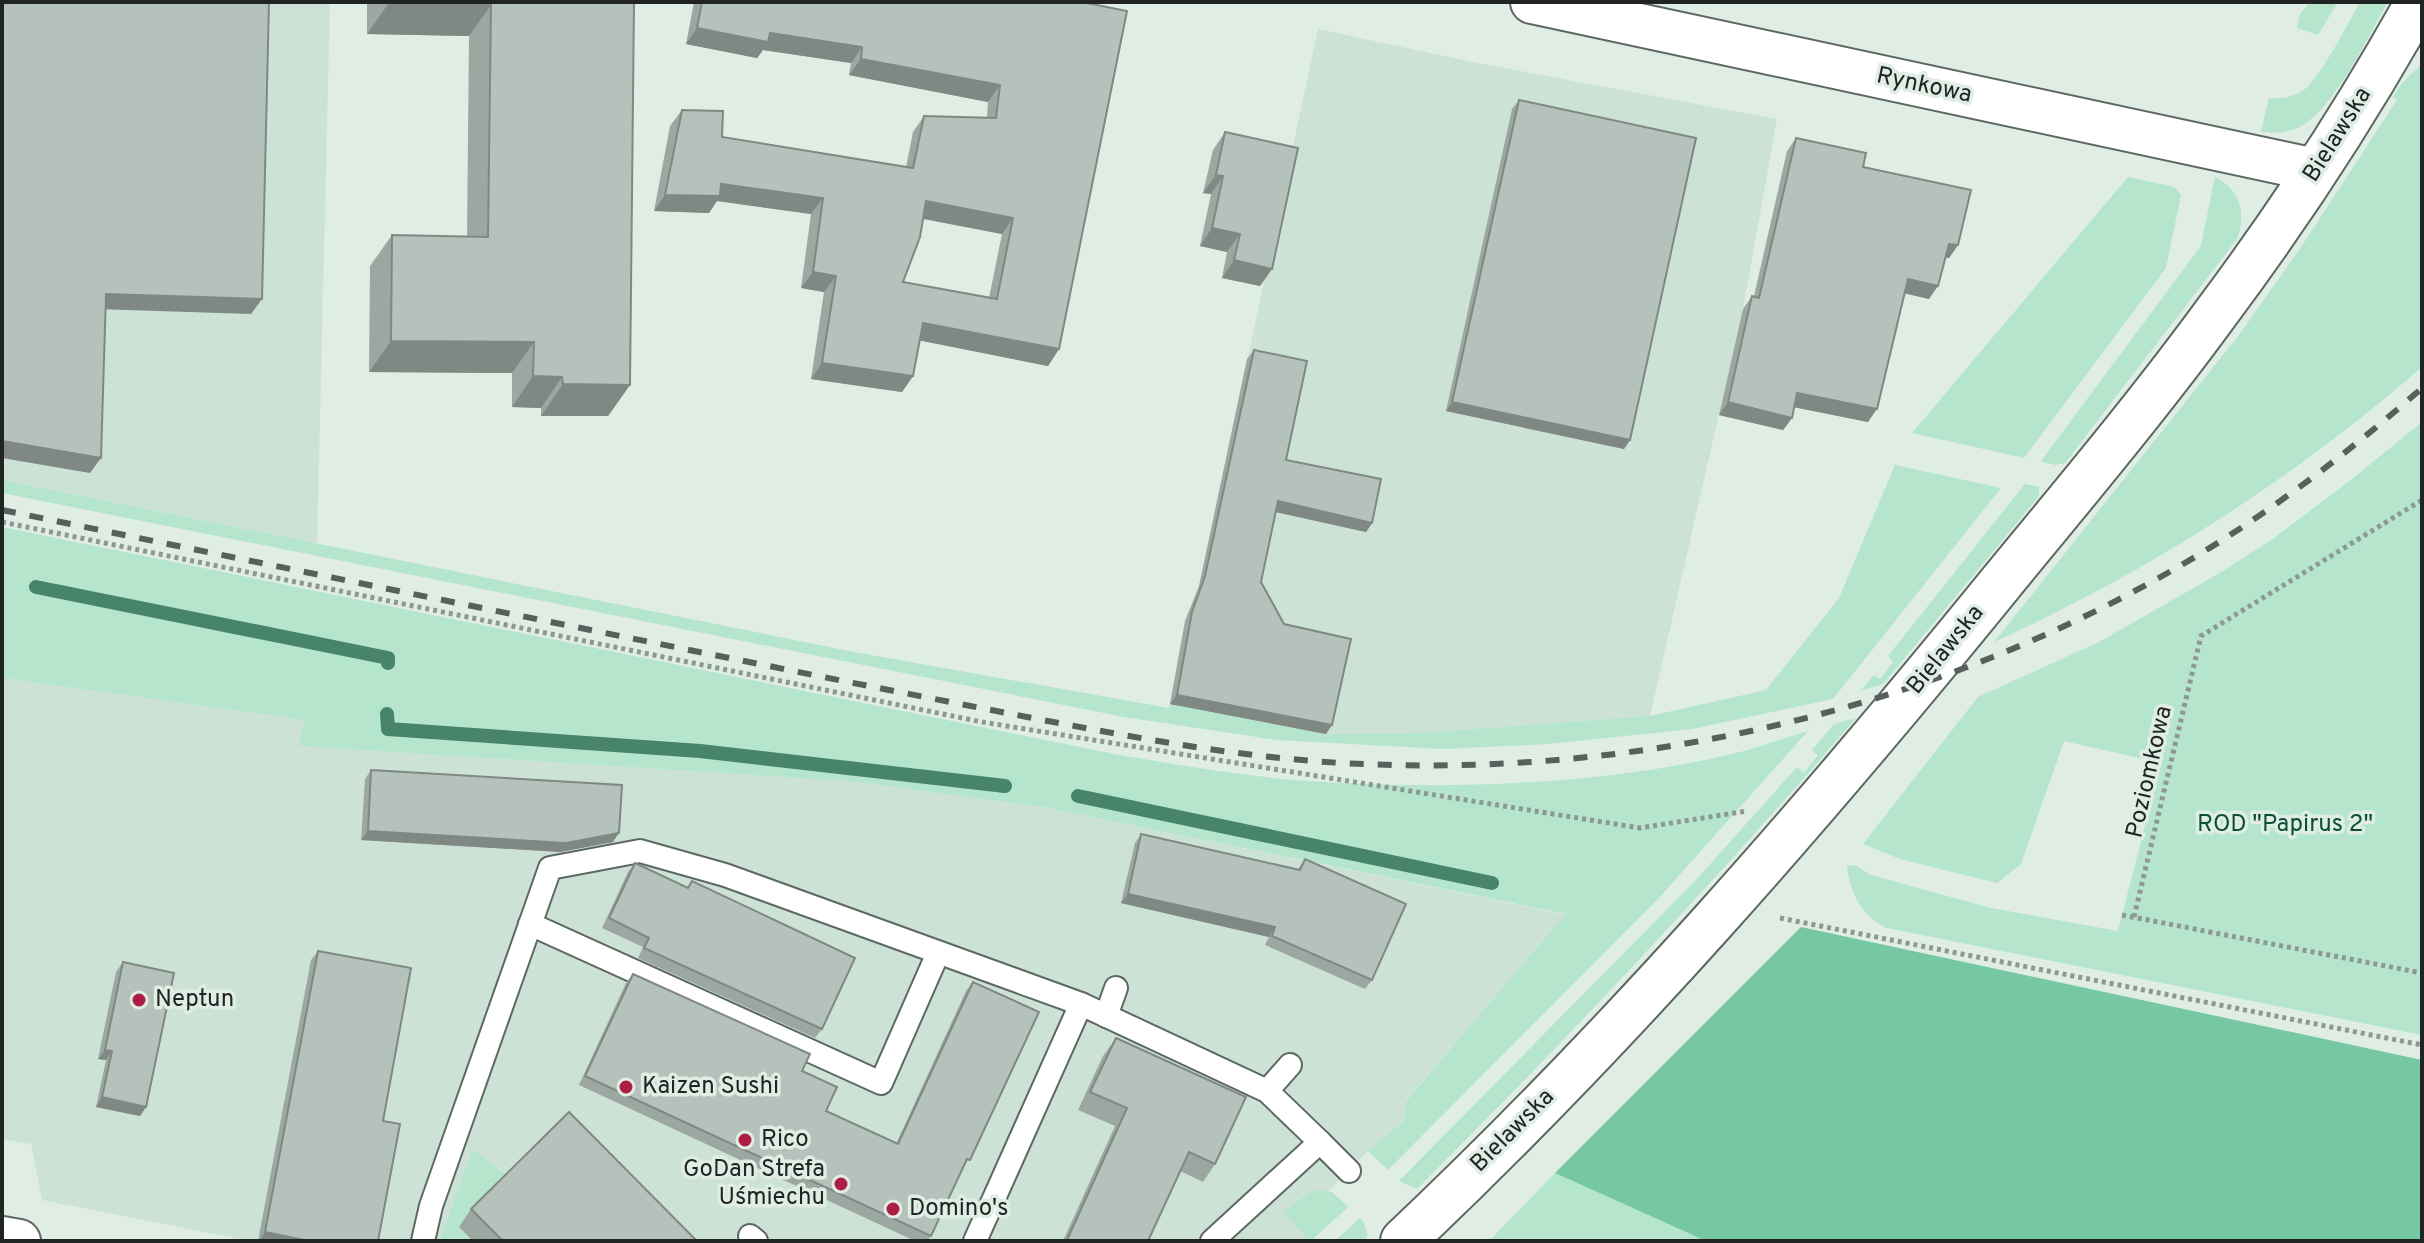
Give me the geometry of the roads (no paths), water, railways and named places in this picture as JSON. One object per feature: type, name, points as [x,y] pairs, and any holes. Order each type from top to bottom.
[{"type":"street","name":"Rynkowa","points":[[1532,2],[2315,170]]},
{"type":"street","name":"Bielawska","points":[[1403,1241],[1563,1081],[1727,907],[1889,720],[2214,317],[2315,170],[2418,2]]},
{"type":"street","points":[[2,1238],[19,1241]]},
{"type":"lane","points":[[423,1241],[431,1206],[550,868],[640,851],[725,875],[1081,1004],[1267,1091],[1349,1171]]},
{"type":"lane","points":[[530,924],[881,1083],[938,953]]},
{"type":"lane","points":[[1106,1016],[1116,988]]},
{"type":"lane","points":[[975,1241],[1081,1004]]},
{"type":"lane","points":[[1267,1091],[1290,1065]]},
{"type":"lane","points":[[1212,1241],[1320,1142]]},
{"type":"waterway","points":[[36,587],[388,658],[388,663]]},
{"type":"waterway","points":[[387,714],[388,729],[700,751],[1005,786]]},
{"type":"waterway","points":[[1078,796],[1492,883]]},
{"type":"railway","points":[[2,510],[830,678],[1184,745],[1342,763],[1449,765],[1556,760],[1662,747],[1766,728],[1870,700],[1971,666],[2069,624],[2164,575],[2265,512],[2362,439],[2422,388]]},
{"type":"place","name":"Neptun","points":[[139,1000]]},
{"type":"place","name":"Kaizen Sushi","points":[[626,1087]]},
{"type":"place","name":"Rico","points":[[745,1140]]},
{"type":"place","name":"GoDan Strefa Uśmiechu","points":[[841,1184]]},
{"type":"place","name":"Domino's","points":[[893,1209]]},
{"type":"park label","name":"ROD \"Papirus 2\"","points":[[2285,825]]}]
